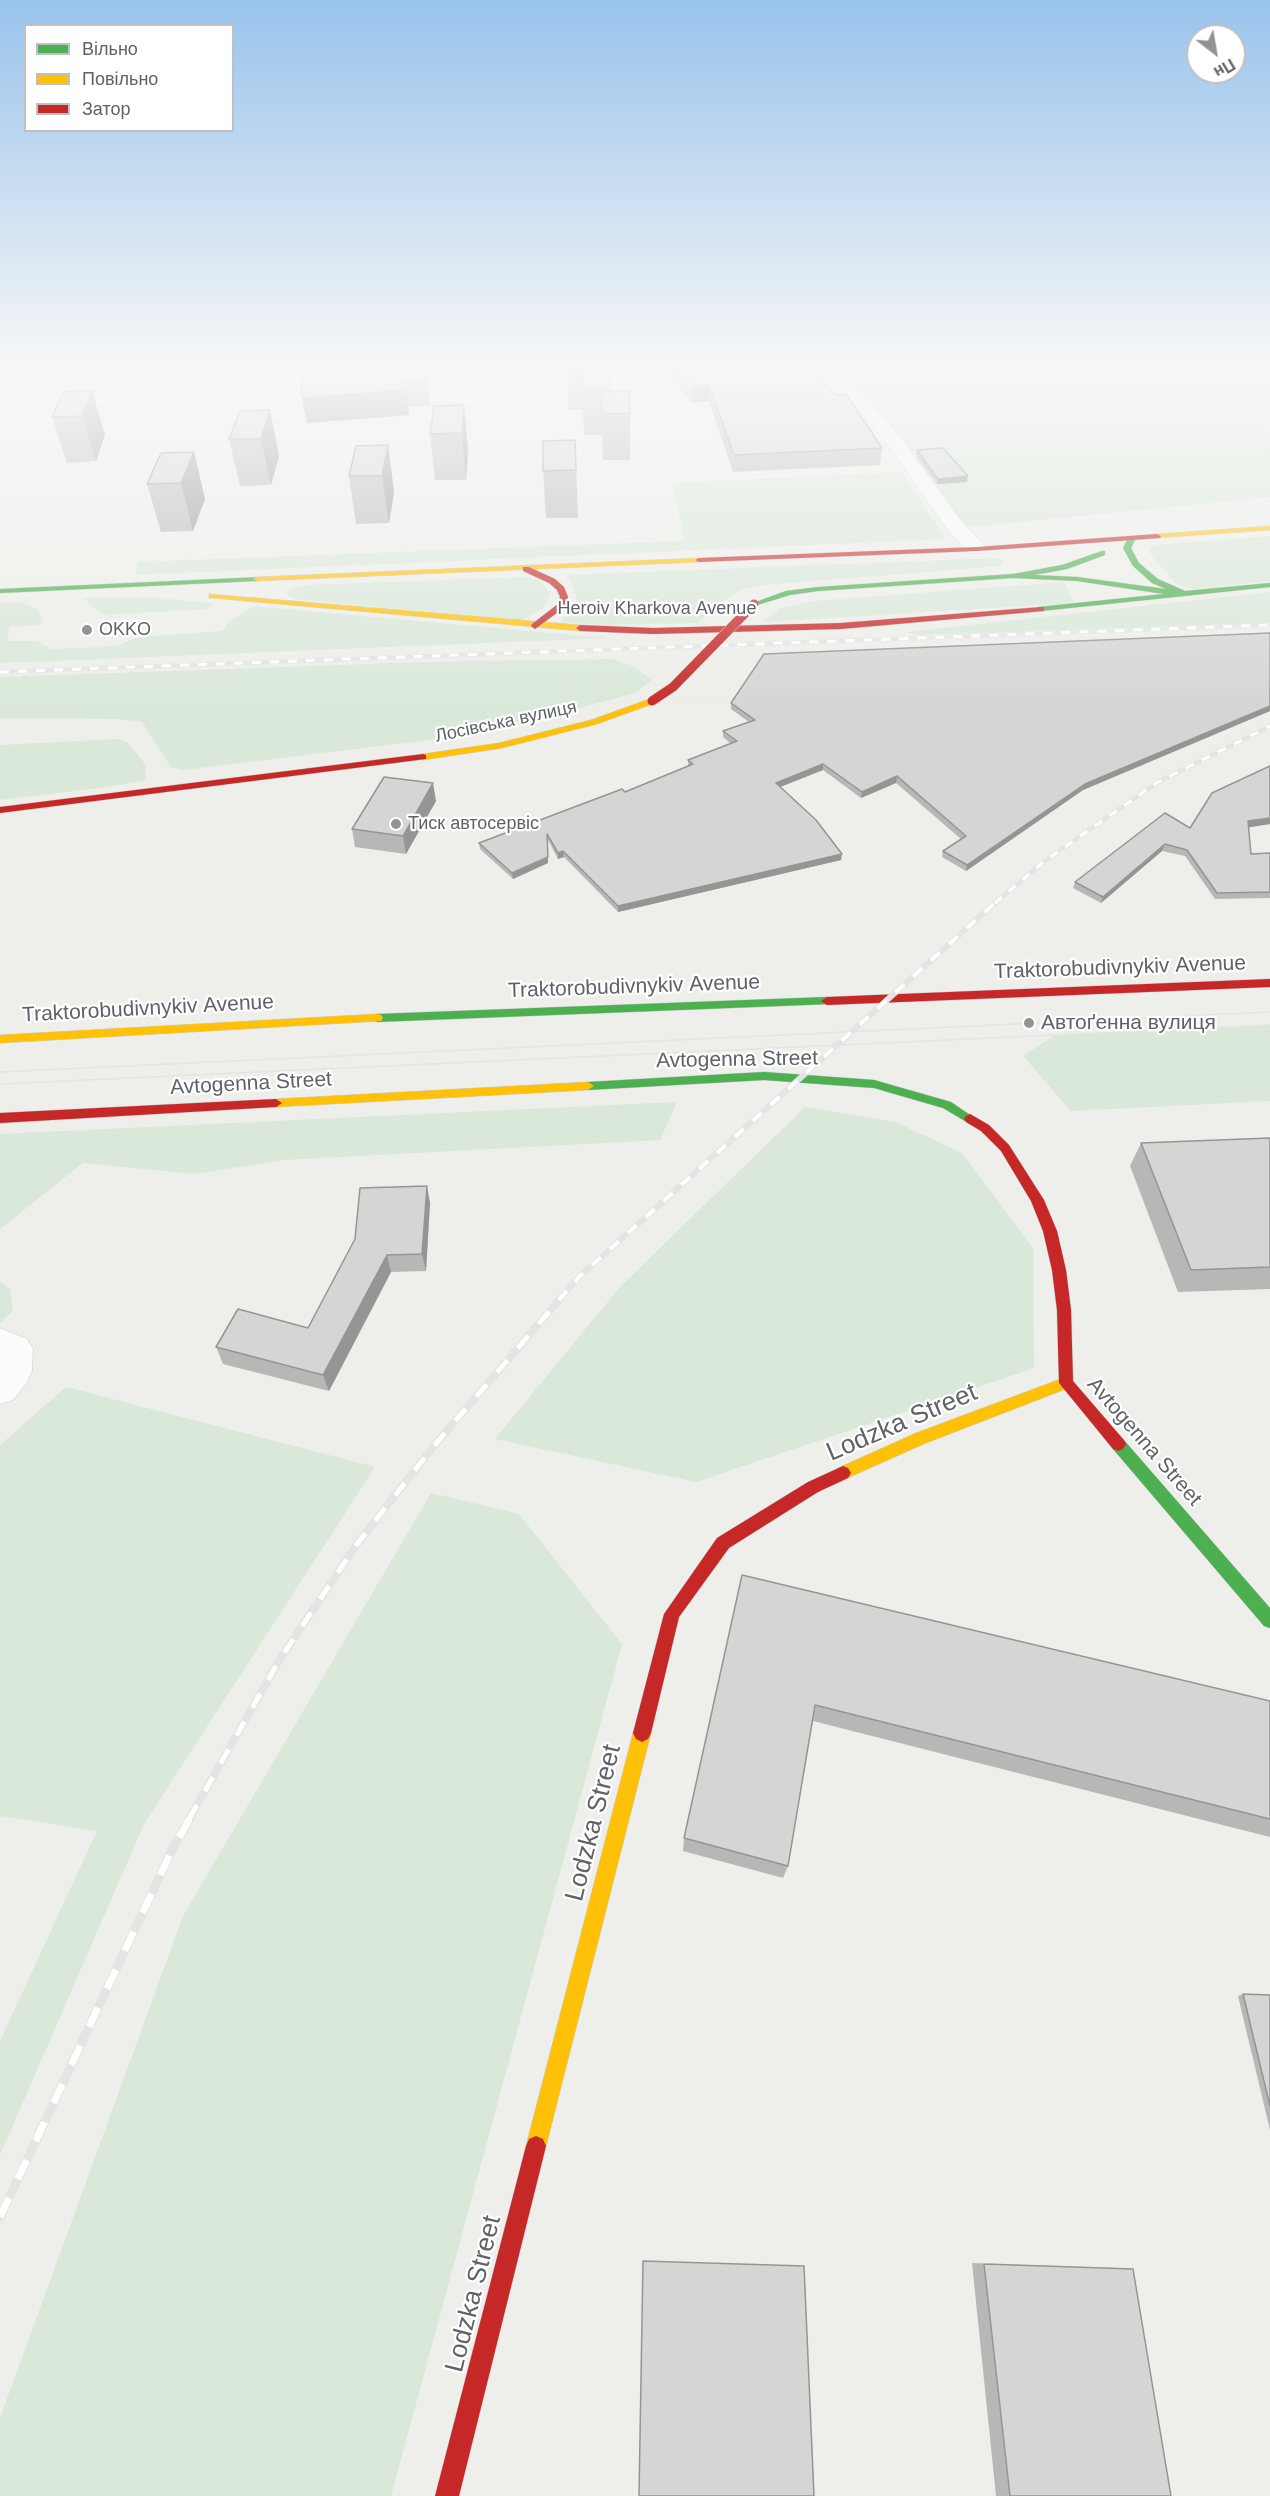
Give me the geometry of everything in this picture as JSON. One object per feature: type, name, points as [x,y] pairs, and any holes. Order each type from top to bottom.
[{"type":"main road","name":"Heroiv Kharkova Avenue","points":[[0,591],[976,549],[1131,540],[1270,528]]},
{"type":"main road","points":[[1013,576],[1079,563],[1131,540]]},
{"type":"main road","points":[[1131,540],[1127,548],[1136,564],[1155,581],[1184,594]]},
{"type":"main road","points":[[526,569],[552,581],[561,589],[564,597],[562,605],[535,626]]},
{"type":"main road","points":[[291,604],[280,595],[283,587],[331,575]]},
{"type":"main road","points":[[1013,576],[1077,579],[1184,594]]},
{"type":"main road","name":"Лосівська вулиця","points":[[0,810],[357,767],[499,746],[594,722],[652,701],[673,687],[754,604],[789,593],[818,589],[1013,576]]},
{"type":"main road","name":"Heroiv Kharkova Avenue","points":[[130,586],[291,604],[535,626],[653,631],[841,626],[969,617],[1270,585]]},
{"type":"main road","name":"Traktorobudivnykiv Avenue","points":[[0,1039],[263,1023],[1270,983]]},
{"type":"main road","name":"Avtogenna Street","points":[[0,1118],[764,1076],[837,1080],[906,1091],[947,1105],[985,1128],[1005,1148],[1037,1200],[1050,1231],[1059,1270],[1064,1310],[1066,1383],[1270,1620]]},
{"type":"main road","name":"Lodzka Street","points":[[447,2496],[672,1614],[723,1543],[813,1487],[921,1438],[1066,1383]]},
{"type":"street","points":[[922,480],[955,526],[976,549]]},
{"type":"street","points":[[0,1343],[15,1349],[14,1371],[0,1389]]},
{"type":"green space","points":[[725,480],[907,480],[946,539],[135,575],[138,562],[684,541],[673,483]]},
{"type":"green space","points":[[924,480],[1270,480],[1270,497],[962,528]]},
{"type":"green space","points":[[1270,536],[1270,581],[1195,589],[1182,586],[1175,583],[1149,552],[1151,547],[1158,545]]},
{"type":"green space","points":[[995,558],[1004,561],[1002,566],[764,585],[742,589],[712,608],[698,623],[605,625],[560,622],[570,613],[576,599],[574,588],[567,575]]},
{"type":"green space","points":[[527,577],[538,580],[551,593],[543,608],[522,620],[294,599],[287,594],[290,589],[303,585]]},
{"type":"green space","points":[[1064,582],[1075,603],[764,622],[780,608],[814,601]]},
{"type":"green space","points":[[1270,592],[1270,623],[916,635],[906,632]]},
{"type":"green space","points":[[84,598],[153,598],[213,603],[209,609],[102,615]]},
{"type":"green space","points":[[19,602],[38,609],[43,619],[40,625],[10,627],[7,641],[37,641],[52,649],[117,646],[138,637],[222,631],[229,621],[254,606],[608,638],[0,663],[0,603]]},
{"type":"green space","points":[[612,659],[633,666],[652,680],[635,693],[487,733],[183,770],[171,767],[142,722],[119,719],[0,718],[0,677],[423,662]]},
{"type":"green space","points":[[119,739],[127,742],[146,765],[145,780],[0,800],[0,745]]},
{"type":"green space","points":[[1270,1025],[1270,1101],[1071,1111],[1023,1056],[1055,1035]]},
{"type":"green space","points":[[677,1102],[660,1140],[284,1160],[194,1174],[83,1163],[0,1229],[0,1134]]},
{"type":"green space","points":[[805,1107],[895,1122],[962,1153],[1033,1248],[1034,1368],[696,1482],[495,1439],[620,1287]]},
{"type":"green space","points":[[0,1282],[10,1289],[13,1310],[0,1323]]},
{"type":"green space","points":[[66,1387],[375,1467],[144,1824],[0,2155],[0,2041],[97,1831],[0,1816],[0,1445]]},
{"type":"green space","points":[[431,1493],[519,1514],[622,1644],[391,2496],[0,2496],[0,2418],[183,1916]]},
{"type":"building","points":[[149,480],[182,480],[181,483],[147,484]]},
{"type":"building","points":[[1270,633],[1270,706],[1085,784],[967,865],[943,851],[966,836],[897,776],[862,792],[823,764],[776,783],[816,820],[842,854],[618,906],[563,851],[558,853],[547,834],[548,857],[512,873],[479,843],[622,789],[625,792],[693,764],[688,760],[737,741],[723,731],[755,720],[731,703],[764,654]]},
{"type":"building","points":[[1270,766],[1270,818],[1248,821],[1251,854],[1270,853],[1270,892],[1217,893],[1187,850],[1165,844],[1103,897],[1075,882],[1165,813],[1190,828],[1212,793]]},
{"type":"building","points":[[384,777],[433,783],[403,836],[352,829]]},
{"type":"building","points":[[1270,1138],[1270,1267],[1191,1270],[1141,1143]]},
{"type":"building","points":[[427,1186],[422,1254],[387,1255],[323,1375],[216,1347],[238,1309],[308,1328],[355,1239],[360,1188]]},
{"type":"building","points":[[742,1575],[1270,1701],[1270,1819],[815,1705],[788,1866],[684,1838]]},
{"type":"building","points":[[1243,1994],[1270,1995],[1270,2106]]},
{"type":"building","points":[[643,2261],[804,2266],[814,2496],[639,2496]]},
{"type":"building","points":[[984,2264],[1133,2269],[1171,2496],[1010,2496]]},
{"type":"tram line","points":[[0,1072],[1270,1012]]},
{"type":"tram line","points":[[0,1084],[1270,1025]]},
{"type":"railway","points":[[0,672],[1270,625]]},
{"type":"railway","points":[[995,903],[1046,860],[1158,782],[1270,726]]},
{"type":"railway","points":[[559,1300],[578,1278],[997,901]]},
{"type":"railway","points":[[189,1819],[280,1659],[357,1544],[433,1447],[560,1299]]},
{"type":"railway","points":[[0,2217],[172,1850],[190,1818]]},
{"type":"traffic: fast","points":[[1131,540],[1127,548],[1136,564],[1155,581],[1184,594]]},
{"type":"traffic: fast","points":[[1013,576],[1064,567],[1102,553]]},
{"type":"traffic: fast","points":[[754,604],[789,593],[818,589],[1013,576],[1077,579],[1184,594]]},
{"type":"traffic: fast","points":[[0,591],[257,579]]},
{"type":"traffic: fast","points":[[1041,609],[1270,585]]},
{"type":"traffic: fast","points":[[377,1018],[827,1001]]},
{"type":"traffic: fast","points":[[588,1086],[764,1076],[874,1084],[947,1105],[970,1119]]},
{"type":"traffic: fast","points":[[1118,1444],[1270,1620]]},
{"type":"traffic: slow","points":[[1157,536],[1270,528]]},
{"type":"traffic: slow","points":[[257,579],[699,560]]},
{"type":"traffic: slow","points":[[212,596],[580,628]]},
{"type":"traffic: slow","points":[[423,757],[499,746],[594,722],[652,701]]},
{"type":"traffic: slow","points":[[0,1039],[377,1018]]},
{"type":"traffic: slow","points":[[276,1103],[588,1086]]},
{"type":"traffic: slow","points":[[843,1473],[921,1438],[1066,1383]]},
{"type":"traffic: slow","points":[[536,2146],[642,1733]]},
{"type":"traffic: jam","points":[[699,560],[977,549],[1157,536]]},
{"type":"traffic: jam","points":[[526,569],[552,581],[561,589],[564,597],[562,605],[535,626]]},
{"type":"traffic: jam","points":[[652,701],[673,687],[754,604]]},
{"type":"traffic: jam","points":[[580,628],[653,631],[841,626],[1041,609]]},
{"type":"traffic: jam","points":[[0,810],[423,757]]},
{"type":"traffic: jam","points":[[827,1001],[1270,983]]},
{"type":"traffic: jam","points":[[0,1118],[276,1103]]},
{"type":"traffic: jam","points":[[970,1119],[985,1128],[1005,1148],[1037,1200],[1050,1231],[1059,1270],[1064,1310],[1066,1383],[1118,1444]]},
{"type":"traffic: jam","points":[[642,1733],[672,1614],[723,1543],[813,1487],[843,1473]]},
{"type":"traffic: jam","points":[[447,2496],[536,2146]]},
{"type":"place","name":"OKKO","points":[[87,630]]},
{"type":"place","name":"Тиск автосервіс","points":[[396,824]]},
{"type":"place","name":"Автоґенна вулиця","points":[[1029,1023]]}]
